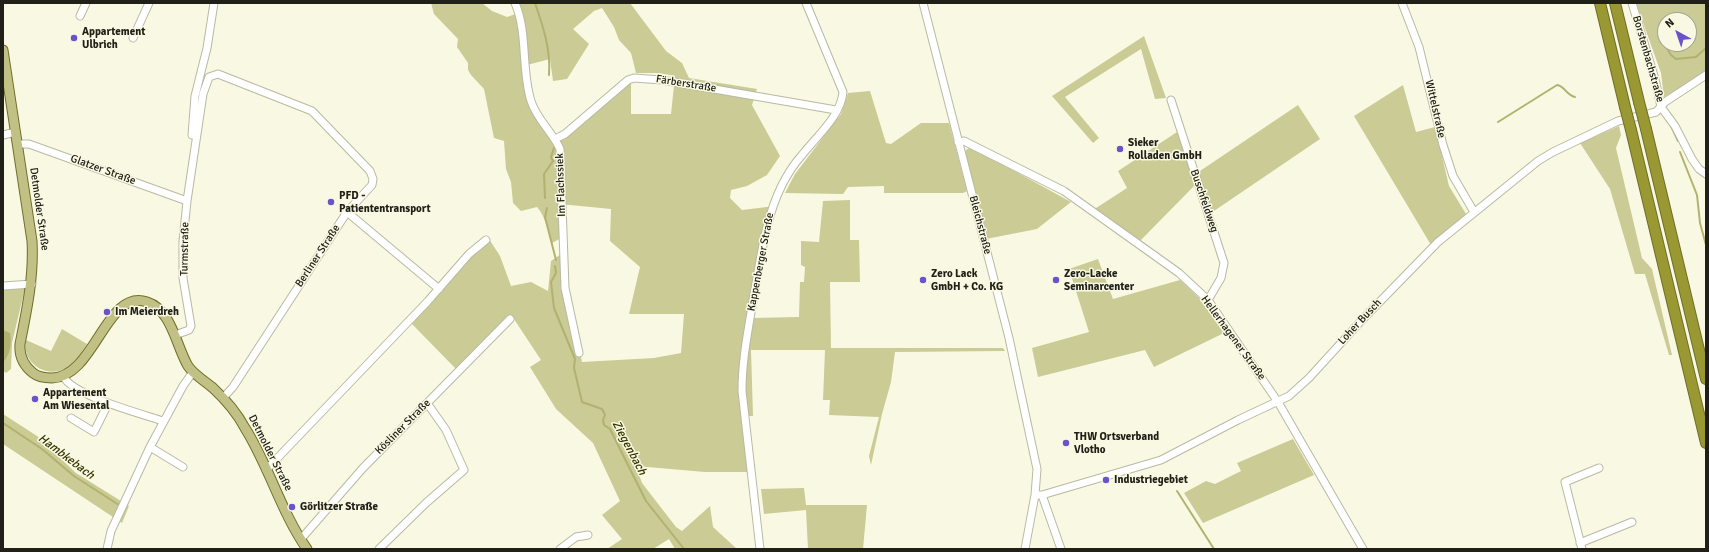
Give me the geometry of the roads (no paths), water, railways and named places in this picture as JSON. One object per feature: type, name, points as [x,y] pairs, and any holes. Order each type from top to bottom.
[{"type":"highway","points":[[1600,3],[1706,443]]},
{"type":"highway","points":[[1615,3],[1706,379]]},
{"type":"main road","name":"Detmolder Straße","points":[[3,50],[32,241],[32,284],[20,344],[21,358],[29,370],[40,377],[52,378],[63,376],[80,364],[118,310],[133,302],[141,300],[154,305],[167,320],[175,335],[183,356],[193,372],[223,398],[245,428],[301,540],[307,549]]},
{"type":"street","points":[[80,16],[86,3]]},
{"type":"street","points":[[133,38],[149,3]]},
{"type":"street","name":"Turmstraße","points":[[195,152],[192,139],[195,96],[207,48],[214,3]]},
{"type":"street","name":"Im Flachssiek","points":[[515,3],[522,25],[524,66],[531,100],[538,117],[560,148],[565,288],[579,353]]},
{"type":"street","name":"Kappenberger Straße","points":[[760,549],[742,390],[742,370],[746,336],[763,242],[776,197],[793,167],[824,128],[843,96],[840,81],[806,3]]},
{"type":"street","name":"Bleichstraße","points":[[923,3],[1010,342],[1037,469],[1039,495],[1061,549]]},
{"type":"street","name":"Wittelstraße","points":[[1402,3],[1420,47],[1443,145],[1453,176],[1474,212]]},
{"type":"street","name":"Borstenbachstraße","points":[[1632,3],[1655,79],[1661,107],[1675,126],[1692,159],[1699,169],[1706,174]]},
{"type":"street","name":"Turmstraße","points":[[175,335],[185,333],[191,326],[184,278],[183,241],[187,201],[203,94],[206,80],[209,76],[215,74]]},
{"type":"street","name":"Berliner Straße","points":[[215,74],[238,80],[312,111],[370,171],[373,179],[372,185],[347,212],[233,387],[223,398]]},
{"type":"street","name":"Loher Busch","points":[[1039,495],[1161,460],[1238,420],[1289,396],[1309,378],[1438,242],[1538,161],[1553,152],[1618,121],[1656,112],[1664,102],[1706,75]]},
{"type":"street","name":"Färberstraße","points":[[555,139],[565,134],[621,85],[634,78],[662,80],[836,110]]},
{"type":"street","name":"Buschfeldweg","points":[[1171,100],[1224,263],[1220,278],[1208,300]]},
{"type":"street","points":[[3,135],[16,132]]},
{"type":"street","name":"Hellerhagener Straße","points":[[958,142],[964,141],[1064,191],[1179,273],[1208,300],[1278,402],[1362,549]]},
{"type":"street","name":"Glatzer Straße","points":[[18,144],[28,144],[187,201]]},
{"type":"street","points":[[347,212],[439,288]]},
{"type":"street","points":[[266,470],[439,288],[469,254],[486,240]]},
{"type":"street","points":[[3,286],[32,284]]},
{"type":"street","name":"Kösliner Straße","points":[[301,540],[363,468],[510,319]]},
{"type":"street","points":[[107,549],[111,531],[163,421],[186,380],[193,372]]},
{"type":"street","points":[[63,376],[69,384],[108,404],[163,421]]},
{"type":"street","points":[[380,549],[426,503],[464,470],[446,430],[427,403]]},
{"type":"street","points":[[71,418],[96,433],[108,404]]},
{"type":"street","points":[[150,448],[183,468]]},
{"type":"street","points":[[1599,468],[1565,482],[1581,546],[1632,522]]},
{"type":"street","points":[[1025,549],[1039,495]]},
{"type":"street","points":[[560,549],[576,537],[588,535]]},
{"type":"waterway","name":"Ziegenbach","points":[[535,3],[548,47],[549,75]]},
{"type":"waterway","points":[[1669,52],[1676,59],[1696,57],[1706,48]]},
{"type":"waterway","points":[[1498,122],[1557,85],[1575,97]]},
{"type":"waterway","points":[[1671,126],[1678,141]]},
{"type":"waterway","name":"Ziegenbach","points":[[545,198],[544,174],[553,161],[551,157],[554,148]]},
{"type":"waterway","points":[[1680,152],[1697,195],[1700,223],[1706,245]]},
{"type":"waterway","name":"Ziegenbach","points":[[547,208],[545,217],[556,260]]},
{"type":"waterway","name":"Ziegenbach","points":[[555,266],[556,273],[551,282],[554,308],[575,359],[574,368],[582,402],[602,409],[605,415],[603,420],[604,425],[610,429],[646,501],[684,549]]},
{"type":"waterway","name":"Hambkebach","points":[[3,423],[42,449],[74,476],[119,505]]},
{"type":"waterway","points":[[1177,491],[1214,549]]},
{"type":"place","name":"Appartement Ulbrich","points":[[74,38]]},
{"type":"place","name":"Sieker Rolladen GmbH","points":[[1120,149]]},
{"type":"place","name":"PFD - Patiententransport","points":[[331,202]]},
{"type":"place","name":"Zero Lack GmbH + Co. KG","points":[[923,280]]},
{"type":"place","name":"Zero-Lacke Seminarcenter","points":[[1056,280]]},
{"type":"place","name":"Im Meierdreh","points":[[107,312]]},
{"type":"place","name":"Appartement Am Wiesental","points":[[35,399]]},
{"type":"place","name":"THW Ortsverband Vlotho","points":[[1066,443]]},
{"type":"place","name":"Industriegebiet","points":[[1106,480]]},
{"type":"place","name":"Görlitzer Straße","points":[[292,507]]}]
